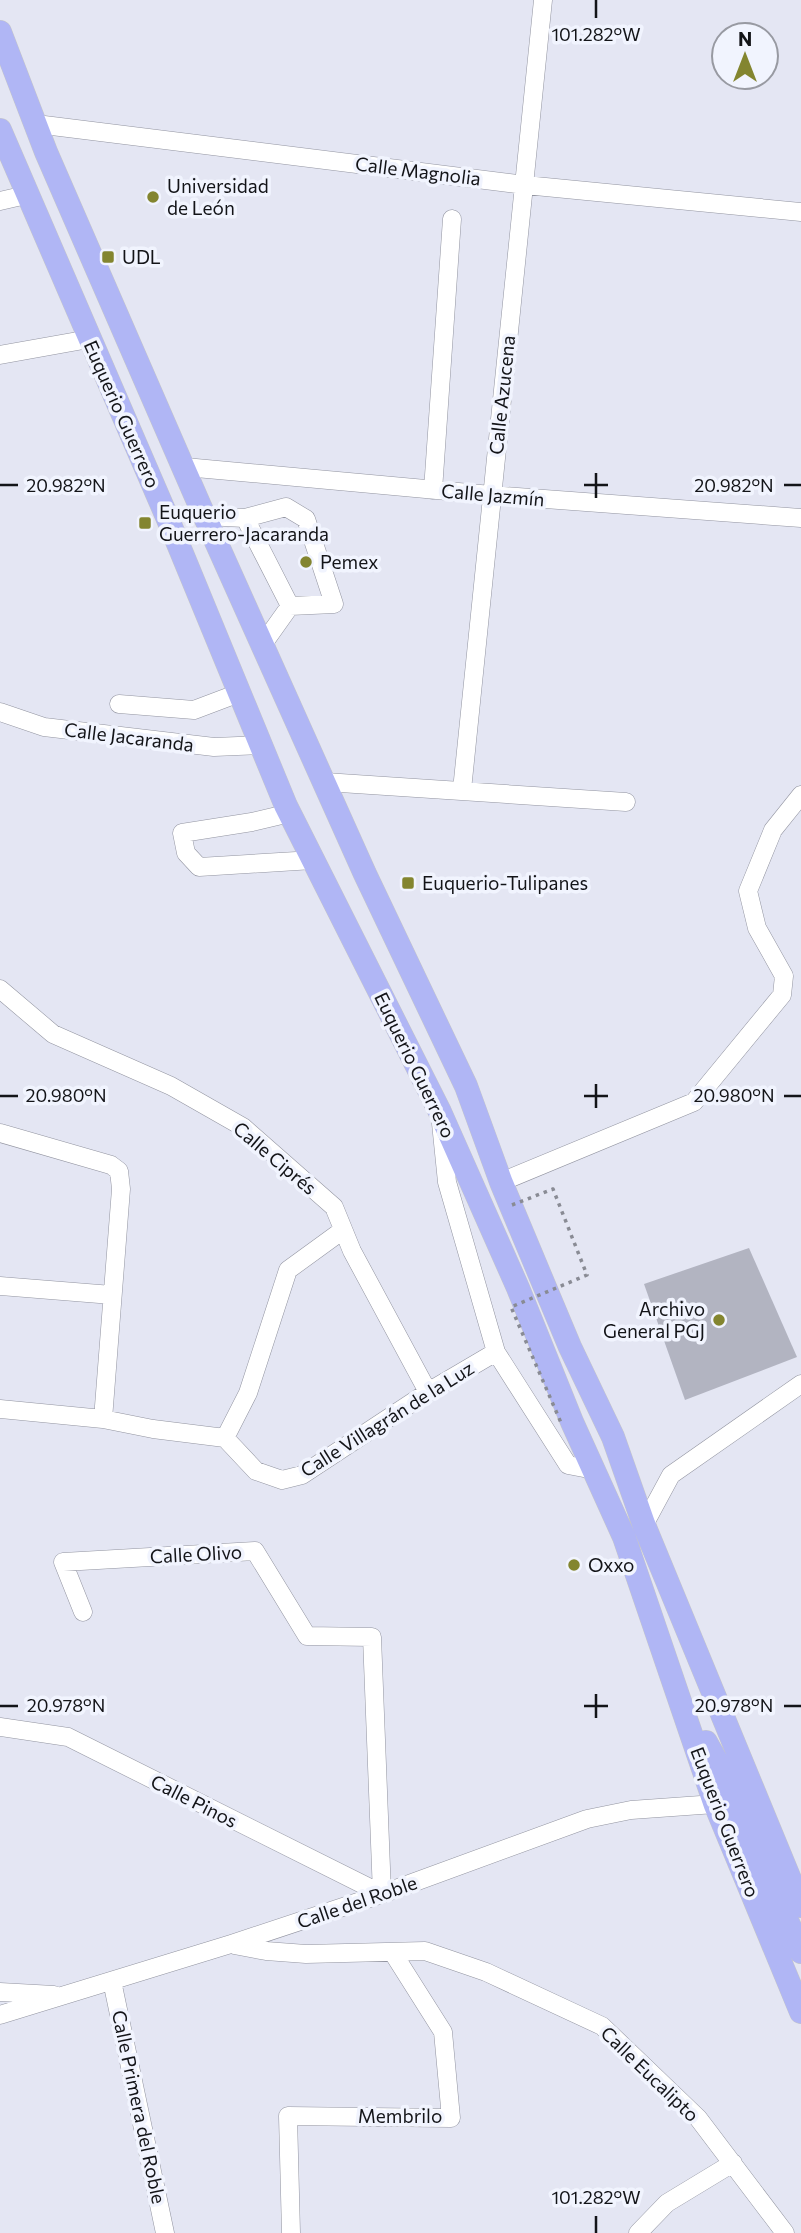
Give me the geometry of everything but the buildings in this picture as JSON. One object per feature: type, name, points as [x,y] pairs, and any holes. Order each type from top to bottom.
[{"type":"main road","name":"Euquerio Guerrero","points":[[0,32],[46,152],[205,516],[365,874],[467,1086],[501,1182],[570,1347],[613,1437],[644,1525],[801,1906]]},
{"type":"main road","name":"Euquerio Guerrero","points":[[0,130],[290,813],[440,1112],[624,1537],[715,1804],[801,2012]]},
{"type":"main road","points":[[678,1694],[716,1760],[801,1952]]},
{"type":"street","name":"Calle Azucena","points":[[463,790],[543,0]]},
{"type":"street","name":"Calle Magnolia","points":[[36,124],[525,185],[801,212]]},
{"type":"street","points":[[0,201],[26,195]]},
{"type":"street","points":[[433,490],[452,219]]},
{"type":"street","points":[[0,355],[89,339]]},
{"type":"street","name":"Calle Jazmín","points":[[185,467],[491,495],[801,518]]},
{"type":"street","points":[[205,516],[246,518],[286,507],[306,519],[334,604],[290,606]]},
{"type":"street","points":[[246,518],[290,606]]},
{"type":"street","points":[[263,644],[290,606]]},
{"type":"street","points":[[119,704],[194,710],[239,693]]},
{"type":"street","name":"Calle Jacaranda","points":[[0,712],[44,727],[214,747],[261,745]]},
{"type":"street","points":[[325,782],[626,802]]},
{"type":"street","points":[[501,1182],[694,1102],[782,995],[784,976],[757,928],[748,891],[774,830],[801,795]]},
{"type":"street","points":[[290,813],[182,833],[186,853],[199,867],[313,860]]},
{"type":"street","name":"Calle Ciprés","points":[[0,989],[53,1034],[171,1086],[243,1127],[334,1207],[352,1251],[428,1392]]},
{"type":"street","points":[[440,1112],[447,1182],[496,1352],[568,1465],[594,1470]]},
{"type":"street","points":[[0,1133],[111,1165],[119,1171],[121,1189],[103,1419]]},
{"type":"street","points":[[0,1409],[103,1419],[153,1429],[225,1438],[248,1393],[288,1270],[343,1230]]},
{"type":"street","points":[[0,1286],[112,1295]]},
{"type":"street","name":"Calle Villagrán de la Luz","points":[[225,1438],[256,1471],[282,1480],[302,1475],[428,1392],[496,1352]]},
{"type":"street","points":[[644,1525],[671,1475],[801,1384]]},
{"type":"street","name":"Calle Olivo","points":[[83,1612],[63,1562],[255,1550],[307,1636],[372,1637],[382,1894]]},
{"type":"street","name":"Calle Pinos","points":[[0,1727],[68,1737],[382,1894]]},
{"type":"street","name":"Calle del Roble","points":[[0,2015],[68,1996],[382,1894],[587,1818],[631,1810],[715,1804]]},
{"type":"street","name":"Calle Eucalipto","points":[[231,1944],[266,1951],[306,1954],[425,1951],[486,1972],[602,2026],[698,2118],[785,2233]]},
{"type":"street","name":"Membrilo","points":[[291,2233],[288,2116],[451,2118],[443,2032],[393,1953]]},
{"type":"street","name":"Calle Primera del Roble","points":[[112,1981],[165,2233]]},
{"type":"street","points":[[0,1992],[68,1996]]},
{"type":"street","points":[[638,2233],[667,2203],[733,2163]]},
{"type":"path","points":[[512,1205],[553,1189],[587,1275],[511,1307],[562,1425]]},
{"type":"place","name":"Universidad de León","points":[[153,197]]},
{"type":"place","name":"UDL","points":[[108,257]]},
{"type":"place","name":"Euquerio Guerrero-Jacaranda","points":[[145,523]]},
{"type":"place","name":"Pemex","points":[[306,562]]},
{"type":"place","name":"Euquerio-Tulipanes","points":[[408,883]]},
{"type":"place","name":"Archivo General PGJ","points":[[719,1320]]},
{"type":"place","name":"Oxxo","points":[[574,1565]]}]
